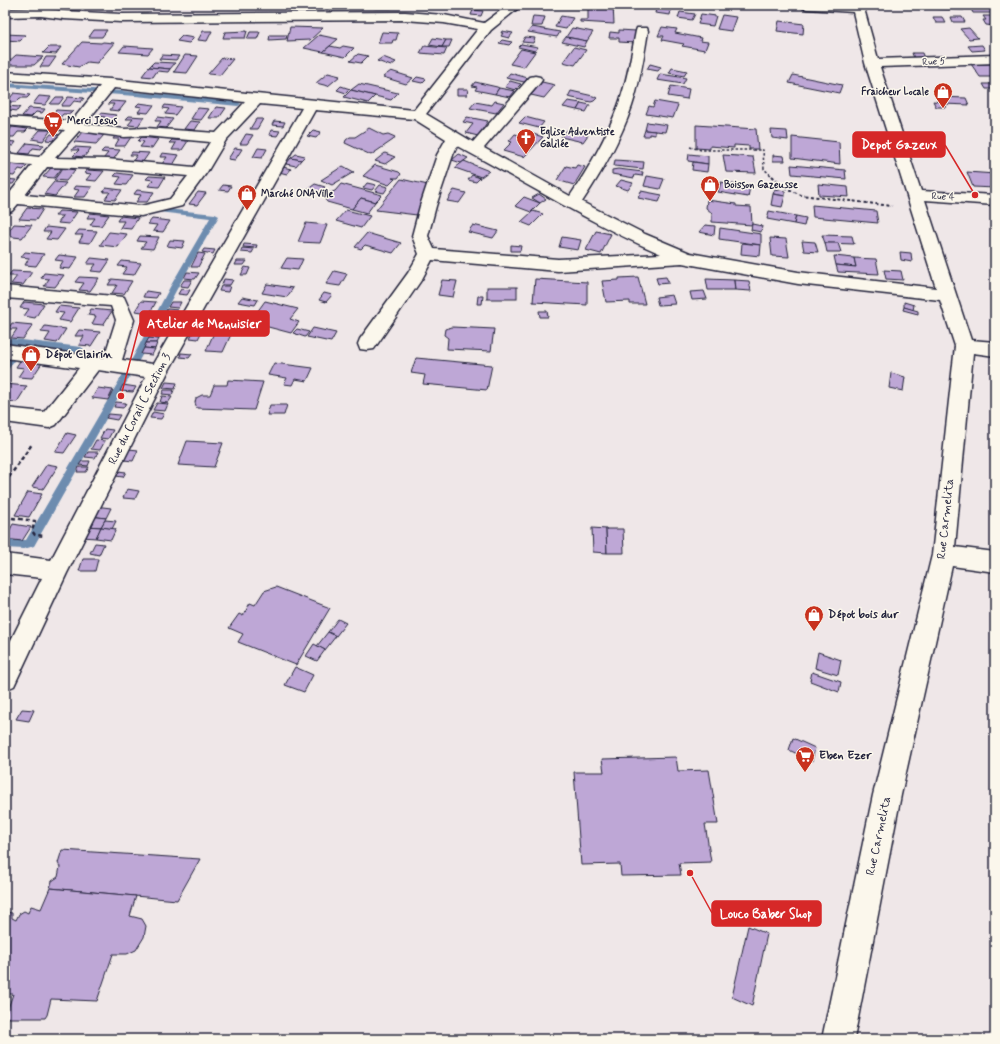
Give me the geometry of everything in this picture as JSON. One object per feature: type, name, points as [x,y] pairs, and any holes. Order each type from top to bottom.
[{"type":"street","points":[[42,12],[54,5]]},
{"type":"street","points":[[121,18],[141,5]]},
{"type":"street","points":[[418,115],[486,27],[516,5]]},
{"type":"street","points":[[808,5],[857,7]]},
{"type":"street","name":"Rue Carmelita","points":[[838,1039],[887,795],[943,555],[964,346],[872,63],[857,7]]},
{"type":"street","points":[[5,13],[42,12],[64,15],[121,18],[327,11],[444,19],[486,27]]},
{"type":"street","points":[[572,204],[590,179],[614,132],[625,106],[637,62],[642,31]]},
{"type":"street","name":"Rue 5","points":[[872,63],[995,59]]},
{"type":"street","points":[[5,76],[110,83],[418,115],[454,138],[572,204],[639,238],[686,258],[798,278],[947,295]]},
{"type":"street","points":[[475,149],[535,80]]},
{"type":"street","points":[[8,202],[76,126],[110,83]]},
{"type":"street","points":[[8,202],[140,211],[176,203],[199,172],[220,138],[256,99]]},
{"type":"street","name":"Rue du Corail C Section 3","points":[[5,678],[73,538],[158,372],[289,140],[311,105]]},
{"type":"street","points":[[5,121],[76,126],[89,129],[124,132],[146,132],[220,138]]},
{"type":"street","points":[[367,344],[416,275],[426,254],[420,236],[428,206],[445,155],[454,138]]},
{"type":"street","points":[[5,158],[43,162],[106,164],[199,172]]},
{"type":"street","name":"Rue 4","points":[[916,202],[995,200]]},
{"type":"street","points":[[426,254],[558,265],[686,258]]},
{"type":"street","points":[[5,292],[118,301],[125,320],[102,364],[49,420],[5,415]]},
{"type":"street","points":[[964,346],[995,349]]},
{"type":"street","points":[[5,351],[158,372]]},
{"type":"street","points":[[943,555],[995,562]]},
{"type":"street","points":[[5,564],[57,570]]},
{"type":"path","points":[[690,147],[701,150],[763,150],[764,169],[786,188],[801,195],[869,204],[916,202]]},
{"type":"path","points":[[5,483],[49,420]]},
{"type":"path","points":[[5,517],[35,521],[32,531],[35,535],[73,538]]},
{"type":"building","points":[[375,5],[391,5],[391,8],[375,8]]},
{"type":"building","points":[[600,5],[613,5],[614,24],[580,22],[580,20],[588,20],[588,7],[600,8]]},
{"type":"building","points":[[616,5],[648,5],[648,9]]},
{"type":"building","points":[[931,5],[962,5],[964,10],[933,8]]},
{"type":"building","points":[[975,6],[995,6],[995,13],[973,13],[971,9],[977,9]]},
{"type":"building","points":[[656,9],[671,10],[670,15],[655,13]]},
{"type":"building","points":[[473,10],[483,11],[481,16],[471,15]]},
{"type":"building","points":[[680,12],[695,14],[692,20],[678,18]]},
{"type":"building","points":[[701,14],[716,16],[713,26],[698,24]]},
{"type":"building","points":[[722,15],[736,17],[731,31],[717,29]]},
{"type":"building","points":[[533,16],[545,17],[542,26],[531,26]]},
{"type":"building","points":[[561,16],[573,18],[566,29],[555,27]]},
{"type":"building","points":[[983,16],[993,16],[995,26],[986,25],[983,20],[986,20]]},
{"type":"building","points":[[933,17],[942,17],[946,23],[936,23]]},
{"type":"building","points":[[951,17],[962,17],[965,22],[953,22]]},
{"type":"building","points":[[779,21],[804,24],[803,34],[777,31]]},
{"type":"building","points":[[290,27],[323,28],[310,40],[287,41]]},
{"type":"building","points":[[532,27],[560,32],[557,37],[528,32]]},
{"type":"building","points":[[662,27],[677,29],[675,33],[701,38],[700,41],[708,42],[705,50],[682,46],[684,44],[662,40],[664,36],[658,36]]},
{"type":"building","points":[[572,28],[593,32],[587,41],[566,37]]},
{"type":"building","points":[[969,28],[978,38],[969,39],[960,29]]},
{"type":"building","points":[[94,30],[107,30],[102,37],[89,37]]},
{"type":"building","points":[[619,30],[636,31],[635,43],[619,42],[619,38],[609,38],[610,32],[619,33]]},
{"type":"building","points":[[203,31],[212,31],[207,41],[198,40]]},
{"type":"building","points":[[247,31],[245,38],[223,38],[225,32]]},
{"type":"building","points":[[502,31],[513,33],[509,38],[501,36],[503,33],[501,33]]},
{"type":"building","points":[[250,32],[260,32],[257,39],[247,39]]},
{"type":"building","points":[[382,32],[398,33],[396,40],[393,40],[392,43],[378,43]]},
{"type":"building","points":[[5,34],[26,35],[20,41],[5,40]]},
{"type":"building","points":[[270,35],[287,35],[286,39],[269,40]]},
{"type":"building","points":[[319,35],[338,39],[323,52],[304,48]]},
{"type":"building","points":[[182,36],[194,38],[189,43],[177,41]]},
{"type":"building","points":[[525,37],[535,38],[533,43],[522,42]]},
{"type":"building","points":[[566,37],[587,41],[584,47],[562,42]]},
{"type":"building","points":[[433,38],[446,40],[442,47],[429,45]]},
{"type":"building","points":[[446,40],[452,40],[449,47],[442,47]]},
{"type":"building","points":[[502,40],[512,42],[509,45],[499,43]]},
{"type":"building","points":[[82,42],[114,43],[97,63],[87,62],[79,67],[62,64]]},
{"type":"building","points":[[521,44],[538,47],[535,51],[518,47]]},
{"type":"building","points":[[982,45],[985,50],[972,51],[968,46]]},
{"type":"building","points":[[124,46],[153,48],[148,54],[119,52]]},
{"type":"building","points":[[330,46],[354,48],[345,57],[323,52]]},
{"type":"building","points":[[424,46],[447,48],[444,55],[420,53]]},
{"type":"building","points":[[49,47],[61,47],[56,54],[43,53]]},
{"type":"building","points":[[574,47],[586,50],[575,65],[563,62]]},
{"type":"building","points":[[521,49],[535,52],[524,67],[510,64]]},
{"type":"building","points":[[912,53],[922,53],[924,58],[914,58]]},
{"type":"building","points":[[358,54],[368,56],[361,63],[350,61]]},
{"type":"building","points":[[16,55],[43,57],[34,65],[5,65]]},
{"type":"building","points":[[162,55],[179,56],[176,60],[159,59]]},
{"type":"building","points":[[185,55],[198,56],[187,73],[174,72]]},
{"type":"building","points":[[46,57],[56,57],[49,67],[40,67]]},
{"type":"building","points":[[383,57],[396,62],[391,66],[377,61]]},
{"type":"building","points":[[222,58],[233,59],[220,75],[208,74]]},
{"type":"building","points":[[154,62],[175,63],[170,69],[149,67]]},
{"type":"building","points":[[650,64],[661,67],[658,71],[647,69]]},
{"type":"building","points":[[971,64],[991,64],[995,69],[995,77],[980,77]]},
{"type":"building","points":[[149,67],[170,69],[168,72],[157,71],[153,77],[142,76]]},
{"type":"building","points":[[672,68],[687,71],[684,76],[669,73]]},
{"type":"building","points":[[391,71],[413,78],[406,84],[383,77]]},
{"type":"building","points":[[328,73],[340,76],[328,86],[316,83]]},
{"type":"building","points":[[510,73],[528,78],[524,82],[506,78]]},
{"type":"building","points":[[660,74],[686,78],[683,84],[657,80]]},
{"type":"building","points":[[793,75],[842,85],[839,93],[789,83]]},
{"type":"building","points":[[417,77],[426,79],[422,83],[413,81]]},
{"type":"building","points":[[510,81],[521,84],[515,90],[505,87]]},
{"type":"building","points":[[475,82],[499,88],[495,94],[475,90],[477,87],[472,86]]},
{"type":"building","points":[[542,82],[555,85],[544,98],[531,95]]},
{"type":"building","points":[[359,84],[398,93],[391,100],[351,90]]},
{"type":"building","points":[[983,84],[993,84],[995,89],[986,89]]},
{"type":"building","points":[[341,86],[350,89],[346,93],[337,90]]},
{"type":"building","points":[[671,86],[689,89],[687,99],[668,96]]},
{"type":"building","points":[[499,88],[515,91],[510,97],[495,94]]},
{"type":"building","points":[[457,89],[468,89],[467,95],[457,95]]},
{"type":"building","points":[[351,90],[375,96],[368,103],[344,97]]},
{"type":"building","points":[[571,91],[597,98],[591,102],[568,97]]},
{"type":"building","points":[[14,93],[30,95],[27,98],[20,98],[16,102],[7,102]]},
{"type":"building","points":[[39,96],[51,97],[45,105],[33,104]]},
{"type":"building","points":[[56,97],[64,97],[59,104],[50,104]]},
{"type":"building","points":[[68,97],[84,98],[81,102],[74,101],[70,106],[61,106]]},
{"type":"building","points":[[939,97],[966,98],[969,105],[943,104]]},
{"type":"building","points":[[111,101],[126,102],[119,111],[110,110],[114,104],[108,104]]},
{"type":"building","points":[[495,101],[504,103],[496,113],[470,108],[475,102],[492,105]]},
{"type":"building","points":[[568,101],[581,103],[577,110],[563,107]]},
{"type":"building","points":[[655,101],[678,105],[673,118],[646,114],[649,106],[653,107]]},
{"type":"building","points":[[933,101],[941,102],[946,107],[936,107]]},
{"type":"building","points":[[139,103],[154,105],[148,113],[138,112],[142,107],[136,106]]},
{"type":"building","points":[[581,103],[590,105],[586,112],[577,110]]},
{"type":"building","points":[[165,105],[181,107],[175,115],[165,114],[169,109],[163,108]]},
{"type":"building","points":[[5,106],[20,107],[17,111],[10,110],[6,115]]},
{"type":"building","points":[[216,107],[226,108],[219,118],[209,118]]},
{"type":"building","points":[[29,108],[45,109],[42,113],[36,112],[31,117],[22,116]]},
{"type":"building","points":[[198,108],[209,109],[201,120],[191,119]]},
{"type":"building","points":[[56,110],[73,111],[70,114],[63,114],[59,119],[50,118]]},
{"type":"building","points":[[101,113],[116,115],[110,123],[100,123],[105,117],[99,116]]},
{"type":"building","points":[[129,116],[144,117],[138,126],[128,125],[133,119],[126,119]]},
{"type":"building","points":[[157,117],[173,119],[166,128],[157,127],[161,121],[155,121]]},
{"type":"building","points":[[467,117],[488,121],[478,136],[466,133],[473,124],[463,122]]},
{"type":"building","points":[[525,117],[544,122],[539,128],[519,123]]},
{"type":"building","points":[[256,119],[263,119],[257,129],[250,129]]},
{"type":"building","points":[[190,121],[200,122],[195,130],[184,129]]},
{"type":"building","points":[[274,121],[285,122],[283,126],[272,125]]},
{"type":"building","points":[[647,122],[667,125],[665,132],[645,130]]},
{"type":"building","points":[[696,125],[756,129],[758,149],[749,149],[749,146],[734,145],[734,148],[710,146],[710,149],[696,148]]},
{"type":"building","points":[[12,127],[28,129],[25,132],[18,132],[14,137],[5,137]]},
{"type":"building","points":[[369,128],[383,135],[388,134],[395,137],[371,155],[345,143],[350,137],[355,137]]},
{"type":"building","points":[[40,130],[51,130],[43,141],[32,139]]},
{"type":"building","points":[[271,130],[280,131],[277,136],[269,135]]},
{"type":"building","points":[[313,130],[321,132],[316,138],[307,136]]},
{"type":"building","points":[[567,130],[588,135],[583,142],[561,137]]},
{"type":"building","points":[[645,130],[655,131],[655,135],[649,134],[649,136],[643,136]]},
{"type":"building","points":[[771,130],[787,131],[788,140],[772,138]]},
{"type":"building","points":[[523,131],[543,137],[524,157],[503,151],[512,142],[509,141],[515,134],[519,135]]},
{"type":"building","points":[[82,132],[104,135],[96,144],[74,142]]},
{"type":"building","points":[[51,134],[61,135],[55,141],[46,140]]},
{"type":"building","points":[[246,134],[253,135],[247,144],[240,144]]},
{"type":"building","points":[[115,136],[131,137],[125,146],[115,146],[119,139],[113,139]]},
{"type":"building","points":[[142,137],[158,139],[152,148],[140,147],[144,142],[138,141]]},
{"type":"building","points":[[792,137],[839,142],[840,164],[792,158]]},
{"type":"building","points":[[172,140],[188,141],[182,150],[172,150],[176,143],[169,143]]},
{"type":"building","points":[[5,141],[16,142],[13,146],[5,146]]},
{"type":"building","points":[[27,143],[44,145],[41,149],[33,148],[29,154],[19,153]]},
{"type":"building","points":[[74,147],[91,148],[84,157],[73,156],[79,150],[72,150]]},
{"type":"building","points":[[235,148],[242,149],[235,160],[228,159]]},
{"type":"building","points":[[258,148],[267,149],[262,158],[253,157]]},
{"type":"building","points":[[104,149],[120,150],[113,160],[103,159],[108,153],[101,152]]},
{"type":"building","points":[[132,152],[149,153],[142,163],[132,162],[137,155],[130,155]]},
{"type":"building","points":[[162,153],[179,155],[173,165],[162,164],[167,157],[160,157]]},
{"type":"building","points":[[385,153],[395,157],[385,164],[375,161]]},
{"type":"building","points":[[296,154],[305,156],[301,160],[291,158]]},
{"type":"building","points":[[459,154],[468,158],[461,163],[452,160]]},
{"type":"building","points":[[689,154],[708,156],[708,164],[688,161]]},
{"type":"building","points":[[723,155],[753,157],[756,173],[726,172]]},
{"type":"building","points":[[773,155],[784,156],[785,161],[773,161]]},
{"type":"building","points":[[291,158],[301,160],[296,166],[286,164]]},
{"type":"building","points":[[615,160],[644,162],[643,169],[614,166]]},
{"type":"building","points":[[464,161],[489,171],[481,177],[455,168]]},
{"type":"building","points":[[693,162],[708,164],[707,172],[692,170]]},
{"type":"building","points":[[11,164],[27,166],[23,170],[19,169],[14,176],[5,175],[5,171]]},
{"type":"building","points":[[375,165],[399,172],[401,174],[398,178],[392,178],[395,179],[389,185],[363,176]]},
{"type":"building","points":[[577,165],[585,167],[574,185],[557,180],[566,166],[575,168]]},
{"type":"building","points":[[791,165],[845,170],[846,179],[792,174]]},
{"type":"building","points":[[343,166],[354,172],[332,185],[321,180]]},
{"type":"building","points":[[283,167],[291,169],[287,174],[279,172]]},
{"type":"building","points":[[51,168],[62,168],[54,178],[43,177]]},
{"type":"building","points":[[63,168],[75,170],[66,181],[54,180]]},
{"type":"building","points":[[618,169],[643,172],[642,176],[635,175],[634,178],[612,174],[612,170]]},
{"type":"building","points":[[87,170],[104,171],[96,181],[86,180],[91,174],[85,173]]},
{"type":"building","points":[[967,172],[995,174],[995,188],[973,187]]},
{"type":"building","points":[[117,173],[133,175],[126,185],[116,184],[121,177],[114,176]]},
{"type":"building","points":[[472,175],[480,178],[476,182],[468,180]]},
{"type":"building","points":[[149,176],[165,177],[159,187],[148,186],[153,180],[146,179]]},
{"type":"building","points":[[647,176],[664,179],[660,189],[644,186]]},
{"type":"building","points":[[5,179],[16,180],[13,184],[5,184]]},
{"type":"building","points":[[401,179],[428,185],[417,215],[376,210]]},
{"type":"building","points":[[621,180],[633,183],[628,190],[616,186]]},
{"type":"building","points":[[54,182],[66,183],[55,196],[44,194]]},
{"type":"building","points":[[721,182],[750,187],[748,197],[718,192]]},
{"type":"building","points":[[367,183],[376,185],[372,190],[363,188]]},
{"type":"building","points":[[315,184],[325,187],[318,194],[307,190]]},
{"type":"building","points":[[341,184],[382,195],[375,202],[361,198],[352,209],[327,202],[325,199],[327,194],[335,191]]},
{"type":"building","points":[[818,184],[848,187],[849,197],[819,195]]},
{"type":"building","points":[[223,185],[231,186],[228,191],[219,190]]},
{"type":"building","points":[[380,185],[388,187],[384,193],[375,191]]},
{"type":"building","points":[[75,186],[92,187],[85,197],[74,197],[79,190],[73,189]]},
{"type":"building","points":[[106,188],[122,190],[115,200],[105,199],[110,192],[103,192]]},
{"type":"building","points":[[775,189],[785,191],[785,196],[773,194]]},
{"type":"building","points":[[137,190],[154,192],[147,202],[136,202],[141,195],[134,194]]},
{"type":"building","points":[[454,190],[466,193],[459,203],[447,201]]},
{"type":"building","points":[[641,191],[662,195],[659,202],[638,198]]},
{"type":"building","points":[[198,192],[206,193],[197,205],[189,204]]},
{"type":"building","points":[[539,194],[546,199],[540,203],[532,198]]},
{"type":"building","points":[[773,194],[785,196],[782,207],[771,205]]},
{"type":"building","points":[[524,197],[540,203],[531,212],[515,206]]},
{"type":"building","points":[[361,198],[375,202],[367,213],[352,209]]},
{"type":"building","points":[[707,200],[736,204],[736,206],[751,207],[752,225],[712,222],[712,213],[706,208]]},
{"type":"building","points":[[812,205],[876,211],[878,223],[813,217]]},
{"type":"building","points":[[27,208],[43,209],[36,220],[19,219]]},
{"type":"building","points":[[346,210],[370,216],[361,228],[336,221]]},
{"type":"building","points":[[59,211],[77,212],[69,224],[58,223],[63,216],[55,216]]},
{"type":"building","points":[[533,211],[543,214],[531,226],[521,222]]},
{"type":"building","points":[[769,211],[796,216],[794,224],[767,219]]},
{"type":"building","points":[[90,213],[109,215],[101,226],[90,225],[95,218],[87,218]]},
{"type":"building","points":[[120,216],[138,218],[131,229],[120,228],[124,221],[117,221]]},
{"type":"building","points":[[796,216],[806,218],[804,226],[794,224]]},
{"type":"building","points":[[152,219],[170,221],[163,232],[153,231],[157,225],[148,224]]},
{"type":"building","points":[[306,223],[327,225],[320,243],[298,242]]},
{"type":"building","points":[[14,224],[32,225],[22,238],[5,236]]},
{"type":"building","points":[[752,224],[762,226],[761,232],[751,230]]},
{"type":"building","points":[[473,225],[498,231],[493,238],[468,232]]},
{"type":"building","points":[[705,225],[715,226],[714,235],[699,232]]},
{"type":"building","points":[[46,227],[65,229],[57,240],[46,239],[51,232],[43,232]]},
{"type":"building","points":[[720,228],[761,234],[761,245],[719,239]]},
{"type":"building","points":[[79,230],[97,231],[90,243],[79,242],[83,235],[75,235]]},
{"type":"building","points":[[596,231],[611,234],[601,254],[586,250]]},
{"type":"building","points":[[109,232],[127,234],[118,247],[100,245]]},
{"type":"building","points":[[367,233],[401,243],[393,253],[365,245],[361,249],[355,247]]},
{"type":"building","points":[[822,235],[852,236],[854,244],[825,243]]},
{"type":"building","points":[[140,236],[159,237],[153,249],[141,248],[146,242],[137,241]]},
{"type":"building","points":[[562,237],[581,240],[578,250],[559,247]]},
{"type":"building","points":[[770,238],[786,239],[789,257],[772,256]]},
{"type":"building","points":[[170,240],[185,241],[182,248],[167,246]]},
{"type":"building","points":[[802,241],[815,242],[818,252],[804,251]]},
{"type":"building","points":[[742,243],[761,245],[760,256],[741,254]]},
{"type":"building","points":[[825,243],[838,243],[841,252],[827,252]]},
{"type":"building","points":[[244,244],[257,245],[256,248],[243,247]]},
{"type":"building","points":[[511,245],[521,246],[520,251],[511,251]]},
{"type":"building","points":[[242,248],[254,249],[252,253],[241,252]]},
{"type":"building","points":[[204,249],[215,250],[213,254],[202,252]]},
{"type":"building","points":[[25,252],[44,254],[36,266],[25,265],[29,258],[21,257]]},
{"type":"building","points":[[900,252],[911,253],[912,262],[901,260]]},
{"type":"building","points":[[198,253],[205,254],[198,267],[191,267]]},
{"type":"building","points":[[59,255],[78,257],[70,269],[59,268],[63,261],[55,260]]},
{"type":"building","points":[[834,256],[854,258],[856,267],[836,265]]},
{"type":"building","points":[[91,258],[110,260],[102,272],[91,271],[96,264],[87,264]]},
{"type":"building","points":[[287,258],[303,259],[298,270],[281,268]]},
{"type":"building","points":[[854,258],[876,259],[879,274],[838,272],[836,265],[856,267]]},
{"type":"building","points":[[122,261],[141,263],[134,275],[122,274],[127,267],[118,266]]},
{"type":"building","points":[[237,261],[247,261],[244,265],[235,265]]},
{"type":"building","points":[[245,267],[250,268],[247,275],[241,275]]},
{"type":"building","points":[[884,270],[901,271],[903,280],[886,279]]},
{"type":"building","points":[[12,271],[32,272],[23,285],[11,284],[17,276],[8,276]]},
{"type":"building","points":[[334,271],[347,274],[340,286],[326,284]]},
{"type":"building","points":[[187,272],[199,273],[195,279],[184,278]]},
{"type":"building","points":[[44,273],[64,275],[55,287],[44,286],[49,279],[41,278]]},
{"type":"building","points":[[79,277],[99,278],[90,291],[79,290],[84,283],[75,282]]},
{"type":"building","points":[[638,277],[645,304],[630,304],[630,301],[606,302],[602,281]]},
{"type":"building","points":[[666,277],[669,283],[658,284],[656,278]]},
{"type":"building","points":[[112,279],[132,281],[124,294],[112,293],[117,285],[108,285]]},
{"type":"building","points":[[224,279],[233,280],[230,285],[222,285]]},
{"type":"building","points":[[535,279],[587,282],[587,305],[533,302]]},
{"type":"building","points":[[706,279],[734,280],[735,290],[708,290]]},
{"type":"building","points":[[184,280],[192,280],[188,287],[180,286]]},
{"type":"building","points":[[442,280],[457,281],[453,297],[438,295]]},
{"type":"building","points":[[734,280],[749,281],[751,291],[735,290]]},
{"type":"building","points":[[267,284],[293,288],[287,297],[262,293]]},
{"type":"building","points":[[221,286],[230,286],[228,292],[219,291]]},
{"type":"building","points":[[487,287],[517,287],[517,299],[487,299]]},
{"type":"building","points":[[181,289],[190,290],[187,295],[178,294]]},
{"type":"building","points":[[146,291],[159,293],[156,298],[143,297]]},
{"type":"building","points":[[704,291],[707,299],[692,300],[690,292]]},
{"type":"building","points":[[324,293],[332,295],[326,302],[319,300]]},
{"type":"building","points":[[672,295],[675,304],[658,305],[656,297]]},
{"type":"building","points":[[478,296],[483,296],[482,304],[477,304]]},
{"type":"building","points":[[242,297],[258,300],[255,305],[238,302]]},
{"type":"building","points":[[141,301],[156,302],[150,313],[135,311]]},
{"type":"building","points":[[265,301],[298,309],[290,319],[299,322],[291,333],[253,323],[261,313],[257,312]]},
{"type":"building","points":[[24,302],[44,304],[35,318],[24,316],[29,309],[20,308]]},
{"type":"building","points":[[171,302],[181,302],[178,308],[168,307]]},
{"type":"building","points":[[904,302],[914,305],[913,310],[904,307]]},
{"type":"building","points":[[59,306],[79,308],[70,322],[59,320],[64,313],[55,312]]},
{"type":"building","points":[[904,307],[918,311],[918,314],[903,310]]},
{"type":"building","points":[[91,309],[112,311],[103,325],[92,324],[96,316],[88,315]]},
{"type":"building","points":[[167,309],[178,310],[176,314],[165,313]]},
{"type":"building","points":[[539,311],[547,311],[548,317],[540,317]]},
{"type":"building","points":[[12,323],[33,325],[23,339],[11,338],[17,329],[8,329]]},
{"type":"building","points":[[45,326],[66,329],[57,343],[45,341],[50,333],[41,332]]},
{"type":"building","points":[[452,327],[494,329],[491,351],[447,349],[448,338],[444,335],[445,329]]},
{"type":"building","points":[[216,328],[233,330],[223,352],[206,351]]},
{"type":"building","points":[[313,328],[336,333],[331,342],[307,337]]},
{"type":"building","points":[[297,329],[309,332],[305,337],[293,333]]},
{"type":"building","points":[[79,330],[100,332],[91,346],[79,345],[84,336],[75,336]]},
{"type":"building","points":[[152,332],[162,332],[159,339],[149,338]]},
{"type":"building","points":[[193,332],[201,333],[198,339],[190,338]]},
{"type":"building","points":[[149,338],[159,339],[157,343],[146,343]]},
{"type":"building","points":[[146,343],[157,343],[155,349],[144,348]]},
{"type":"building","points":[[144,348],[155,349],[152,355],[141,354]]},
{"type":"building","points":[[181,353],[192,354],[189,358],[180,357]]},
{"type":"building","points":[[416,358],[492,365],[487,390],[423,384],[425,375],[411,373]]},
{"type":"building","points":[[20,361],[42,363],[32,378],[18,377],[24,368],[16,367]]},
{"type":"building","points":[[274,363],[313,368],[307,381],[295,379],[292,385],[284,384],[287,378],[268,375]]},
{"type":"building","points":[[891,373],[905,377],[903,391],[889,388]]},
{"type":"building","points":[[228,380],[263,382],[254,410],[197,408],[195,403],[196,398],[202,395],[210,395],[214,385],[227,385]]},
{"type":"building","points":[[166,382],[177,383],[175,389],[163,388]]},
{"type":"building","points":[[5,384],[27,386],[17,402],[5,401],[9,392],[5,391]]},
{"type":"building","points":[[123,385],[136,387],[133,392],[120,391]]},
{"type":"building","points":[[98,388],[113,390],[108,400],[92,398]]},
{"type":"building","points":[[164,390],[174,390],[172,395],[162,394]]},
{"type":"building","points":[[162,396],[172,397],[168,403],[160,402]]},
{"type":"building","points":[[116,402],[126,403],[123,408],[114,407]]},
{"type":"building","points":[[157,403],[168,404],[165,411],[153,410]]},
{"type":"building","points":[[270,405],[287,405],[284,415],[267,415]]},
{"type":"building","points":[[153,412],[164,414],[161,419],[150,418]]},
{"type":"building","points":[[109,414],[120,415],[117,420],[106,418]]},
{"type":"building","points":[[105,429],[113,430],[108,439],[100,438]]},
{"type":"building","points":[[67,433],[76,435],[64,453],[55,452]]},
{"type":"building","points":[[96,440],[105,441],[100,450],[91,449]]},
{"type":"building","points":[[187,441],[223,443],[214,467],[178,465]]},
{"type":"building","points":[[129,449],[138,450],[133,461],[124,460]]},
{"type":"building","points":[[88,452],[98,452],[95,458],[85,457]]},
{"type":"building","points":[[82,461],[90,461],[88,466],[79,465]]},
{"type":"building","points":[[47,464],[58,466],[43,489],[32,487]]},
{"type":"building","points":[[79,467],[89,467],[86,472],[77,472]]},
{"type":"building","points":[[118,471],[126,472],[123,477],[116,476]]},
{"type":"building","points":[[127,489],[139,491],[135,499],[123,498]]},
{"type":"building","points":[[28,492],[42,494],[29,517],[15,515]]},
{"type":"building","points":[[95,506],[111,508],[106,518],[90,516]]},
{"type":"building","points":[[90,516],[106,518],[101,527],[87,526]]},
{"type":"building","points":[[105,520],[116,521],[112,529],[101,527]]},
{"type":"building","points":[[13,524],[31,527],[22,541],[5,539]]},
{"type":"building","points":[[87,526],[101,527],[96,538],[82,537]]},
{"type":"building","points":[[101,527],[116,529],[111,540],[96,538]]},
{"type":"building","points":[[592,528],[606,529],[607,553],[593,552]]},
{"type":"building","points":[[606,529],[623,529],[624,553],[607,553]]},
{"type":"building","points":[[95,543],[104,544],[99,555],[90,553]]},
{"type":"building","points":[[83,559],[98,559],[95,571],[79,571]]},
{"type":"building","points":[[276,587],[330,608],[296,665],[238,642],[243,634],[229,628],[239,614],[243,616],[250,603],[255,605],[264,591]]},
{"type":"building","points":[[338,619],[346,623],[336,636],[328,632]]},
{"type":"building","points":[[328,632],[336,636],[325,650],[317,646]]},
{"type":"building","points":[[314,644],[325,650],[317,661],[306,656]]},
{"type":"building","points":[[818,652],[841,660],[838,675],[815,668]]},
{"type":"building","points":[[295,667],[313,675],[304,692],[285,685]]},
{"type":"building","points":[[812,672],[841,682],[839,692],[810,681]]},
{"type":"building","points":[[22,709],[34,710],[29,721],[16,719]]},
{"type":"building","points":[[793,738],[815,748],[812,761],[789,750]]},
{"type":"building","points":[[676,757],[678,771],[709,770],[718,824],[705,824],[711,862],[679,863],[681,875],[621,876],[620,864],[581,865],[574,772],[604,772],[602,759]]},
{"type":"building","points":[[62,850],[200,859],[177,900],[50,888],[52,881],[58,877],[60,867],[58,863]]},
{"type":"building","points":[[50,888],[136,896],[130,916],[142,919],[146,926],[144,937],[136,950],[127,954],[113,954],[97,1001],[51,999],[45,1018],[8,1018],[6,1014],[13,994],[5,994],[5,912],[12,913],[12,918],[16,920],[19,914],[24,911],[28,913],[31,906],[41,909]]},
{"type":"building","points":[[748,926],[767,934],[752,1006],[732,997]]},
{"type":"waterway","points":[[5,85],[136,94],[238,104]]},
{"type":"waterway","points":[[5,544],[24,545],[30,543],[137,357],[174,287],[215,216],[150,209]]},
{"type":"waterway","points":[[5,341],[81,350]]},
{"type":"waterway","points":[[5,368],[18,348]]},
{"type":"place","name":"Fraicheur Locale","points":[[943,109]]},
{"type":"place","name":"Merci Jesus","points":[[53,138]]},
{"type":"place","name":"Eglise Adventiste Galilée","points":[[526,155]]},
{"type":"place","name":"Depot Gazeux","points":[[975,195]]},
{"type":"place","name":"Boisson Gazeusse","points":[[710,202]]},
{"type":"place","name":"Marché ONAVille","points":[[247,211]]},
{"type":"place","name":"Dépot Clairin","points":[[31,372]]},
{"type":"place","name":"Atelier de Menuisier","points":[[121,396]]},
{"type":"place","name":"Dépot bois dur","points":[[814,632]]},
{"type":"place","name":"Eben Ezer","points":[[805,773]]},
{"type":"place","name":"Louco Baber Shop","points":[[690,873]]}]
